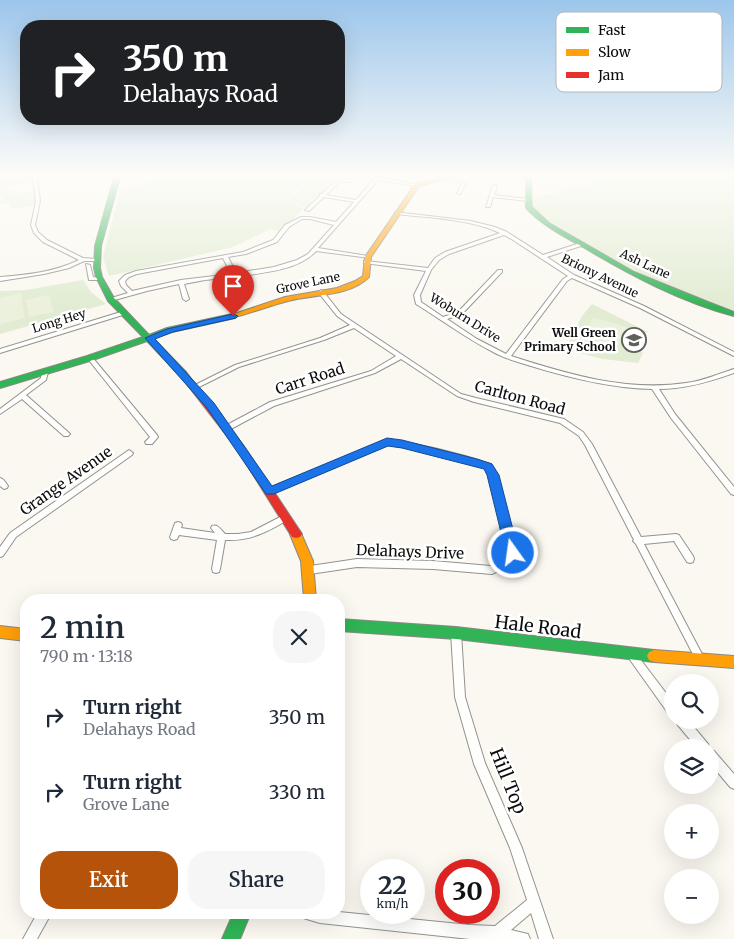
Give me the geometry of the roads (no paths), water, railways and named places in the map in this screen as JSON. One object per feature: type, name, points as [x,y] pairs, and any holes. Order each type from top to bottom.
[{"type":"street","points":[[33,221],[34,231],[45,241],[82,259],[94,260]]},
{"type":"street","points":[[105,221],[94,260],[99,279],[111,299],[195,387],[227,428],[270,491],[304,551],[310,570],[310,594]]},
{"type":"street","points":[[131,293],[122,285],[122,281],[127,276],[244,253],[275,240],[288,226],[296,221]]},
{"type":"street","points":[[318,221],[338,224]]},
{"type":"street","points":[[111,299],[181,282],[291,265],[310,255],[341,221]]},
{"type":"street","name":"Grove Lane","points":[[0,385],[90,358],[170,330],[216,321],[290,298],[345,288],[363,280],[367,273],[367,259],[392,221]]},
{"type":"street","name":"Briony Avenue","points":[[461,221],[505,233],[572,276],[642,307],[734,354]]},
{"type":"street","name":"Ash Lane","points":[[543,221],[632,273],[705,304],[734,314]]},
{"type":"street","name":"Woburn Drive","points":[[505,233],[447,253],[437,259],[428,270],[416,295],[418,303],[445,318],[483,344],[508,356],[554,371],[606,383],[655,389],[709,381],[734,370]]},
{"type":"street","points":[[542,257],[582,244]]},
{"type":"street","points":[[314,249],[428,270]]},
{"type":"street","points":[[225,257],[234,275]]},
{"type":"street","points":[[0,279],[50,271],[82,259]]},
{"type":"street","points":[[445,318],[460,313],[500,271]]},
{"type":"street","points":[[508,356],[565,280],[572,276]]},
{"type":"street","points":[[181,282],[186,300]]},
{"type":"street","name":"Carlton Road","points":[[321,292],[339,314],[353,326],[460,395],[555,419],[572,427],[588,444],[700,659]]},
{"type":"street","name":"Long Hey","points":[[0,351],[124,312]]},
{"type":"street","points":[[195,387],[236,366],[322,339],[353,326]]},
{"type":"street","name":"Carr Road","points":[[227,428],[272,404],[373,372],[400,356]]},
{"type":"street","points":[[90,358],[154,438],[149,442]]},
{"type":"street","points":[[0,412],[44,379],[45,372]]},
{"type":"street","points":[[655,389],[673,416],[734,492]]},
{"type":"street","points":[[23,396],[66,434]]},
{"type":"street","name":"Delahays Drive","points":[[270,491],[387,442],[473,461],[488,466],[493,475],[513,553],[505,563],[492,570],[433,565],[357,563],[310,570]]},
{"type":"street","name":"Grange Avenue","points":[[0,554],[13,535],[129,453]]},
{"type":"street","points":[[176,531],[222,536],[248,536],[286,517]]},
{"type":"street","points":[[215,528],[222,536]]},
{"type":"street","points":[[216,569],[222,536]]},
{"type":"street","points":[[638,541],[676,538],[690,559]]},
{"type":"street","name":"Hale Road","points":[[345,625],[456,633],[631,654],[734,662]]},
{"type":"street","points":[[0,632],[20,634]]},
{"type":"street","name":"Hill Top","points":[[456,633],[460,697],[480,764],[516,848],[546,939]]},
{"type":"street","points":[[631,654],[664,698]]},
{"type":"street","points":[[688,729],[697,739]]},
{"type":"street","points":[[719,766],[734,783]]},
{"type":"street","points":[[497,933],[533,903]]},
{"type":"street","points":[[30,939],[42,919]]},
{"type":"street","points":[[231,939],[240,919]]},
{"type":"street","points":[[340,919],[497,933],[523,939]]},
{"type":"place","name":"Well Green Primary School","points":[[634,340]]}]
